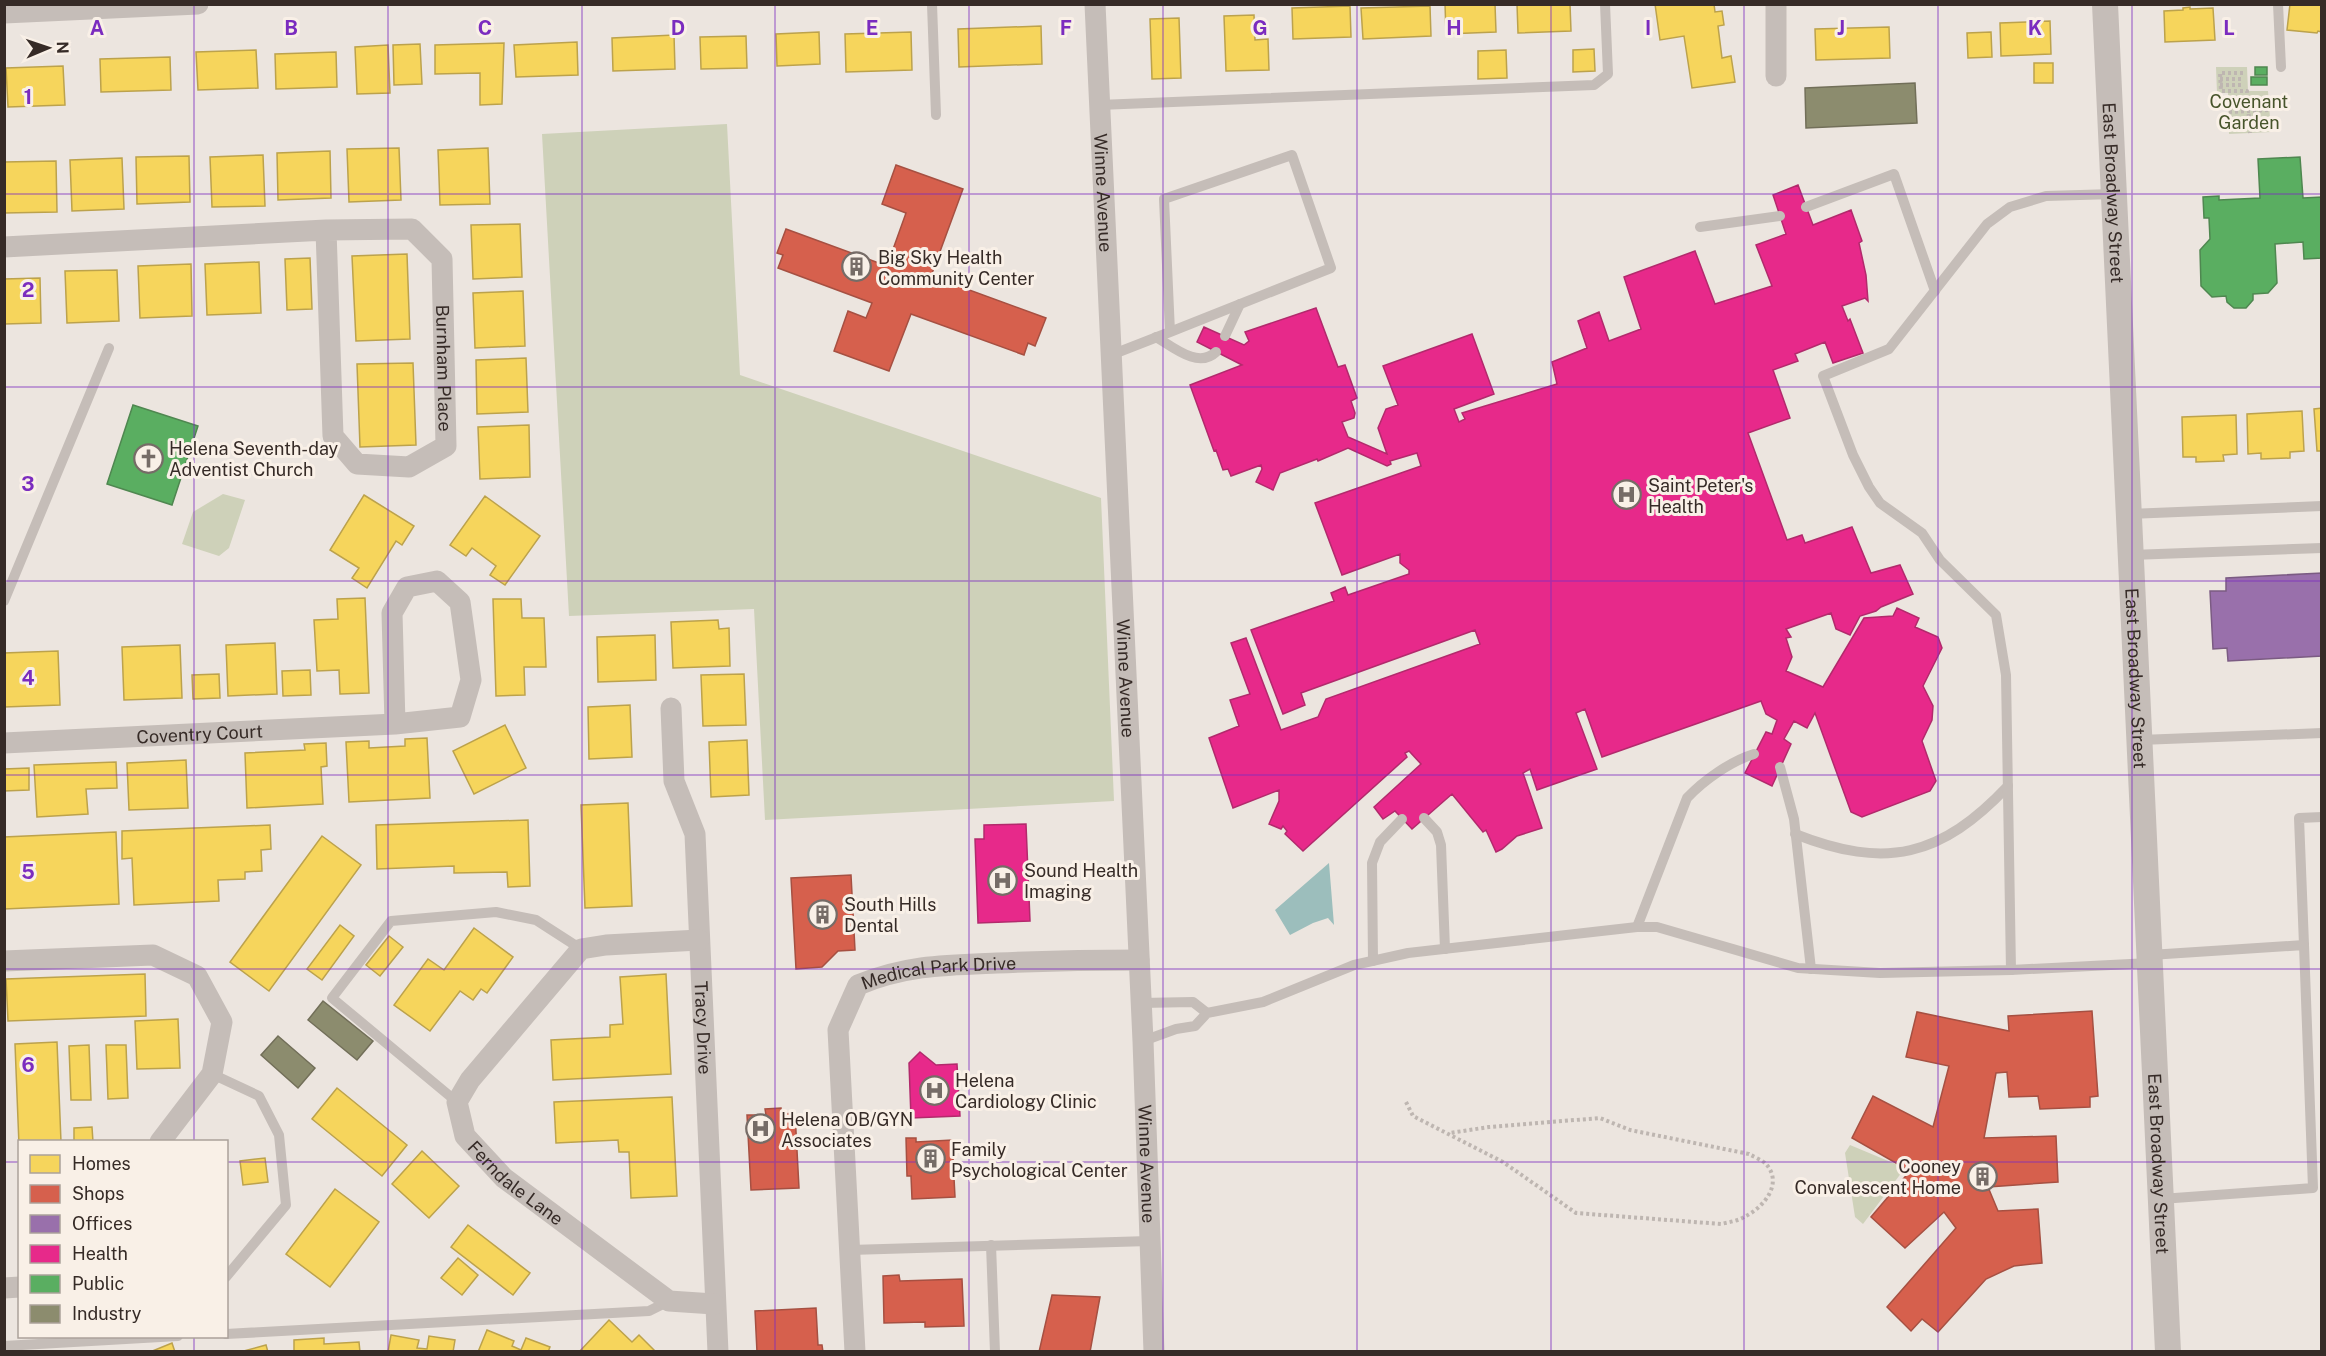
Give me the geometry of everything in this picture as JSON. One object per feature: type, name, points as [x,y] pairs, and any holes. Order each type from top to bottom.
[{"type":"street","points":[[4,13],[198,4]]},
{"type":"street","name":"Winne Avenue","points":[[1095,4],[1140,960],[1154,1352]]},
{"type":"street","points":[[1776,4],[1776,76]]},
{"type":"street","name":"East Broadway Street","points":[[2105,4],[2168,1352]]},
{"type":"street","name":"Burnham Place","points":[[4,247],[326,230],[412,229],[442,259],[446,446],[409,467],[357,465],[333,436],[326,230]]},
{"type":"street","name":"Coventry Court","points":[[4,743],[395,724],[460,717],[471,680],[460,602],[437,581],[407,587],[392,613],[395,724]]},
{"type":"street","name":"Tracy Drive","points":[[671,708],[674,780],[695,834],[714,1304],[718,1352]]},
{"type":"street","points":[[457,1102],[470,1080],[581,949],[606,945],[699,940]]},
{"type":"street","points":[[4,961],[153,955],[197,976],[222,1022],[212,1074],[162,1140]]},
{"type":"street","name":"Medical Park Drive","points":[[855,1352],[837,1029],[858,985],[886,973],[937,965],[1066,960],[1140,960]]},
{"type":"street","name":"Ferndale Lane","points":[[457,1102],[465,1136],[504,1178],[669,1301]]},
{"type":"street","points":[[669,1301],[714,1304]]},
{"type":"lane","points":[[932,4],[936,115]]},
{"type":"lane","points":[[1099,105],[1594,85],[1608,74],[1605,4]]},
{"type":"lane","points":[[2278,4],[2282,67]]},
{"type":"lane","points":[[1111,355],[1170,332],[1331,268],[1292,155],[1164,199],[1170,332]]},
{"type":"lane","points":[[1806,207],[1894,174],[1935,291]]},
{"type":"lane","points":[[2011,970],[2006,675],[1996,615],[1940,560],[1922,533],[1880,503],[1853,455],[1823,376],[1889,349],[1987,224],[2010,207],[2046,196],[2114,194]]},
{"type":"lane","points":[[1700,227],[1780,216]]},
{"type":"lane","points":[[1225,336],[1240,304]]},
{"type":"lane","points":[[1156,337],[1202,360],[1210,358],[1216,352]]},
{"type":"lane","points":[[4,602],[109,348]]},
{"type":"lane","points":[[2129,514],[2322,506]]},
{"type":"lane","points":[[2131,555],[2322,548]]},
{"type":"lane","points":[[2139,741],[2322,733]]},
{"type":"lane","points":[[1637,927],[1687,798],[1700,784],[1716,776],[1730,764],[1754,754]]},
{"type":"lane","points":[[1780,767],[1794,819],[1811,969]]},
{"type":"lane","points":[[1795,834],[1845,851],[1876,853],[1923,848],[1943,840],[1981,813],[2008,786]]},
{"type":"lane","points":[[2161,1199],[2317,1187],[2299,818],[2322,817]]},
{"type":"lane","points":[[1424,818],[1437,832],[1441,845],[1445,949]]},
{"type":"lane","points":[[1373,961],[1372,863],[1380,842],[1402,819]]},
{"type":"lane","points":[[457,1102],[332,998],[391,921],[496,912],[536,920],[581,949]]},
{"type":"lane","points":[[1143,1041],[1176,1029],[1195,1026],[1207,1012],[1263,1002],[1354,965],[1408,953],[1637,927],[1657,927],[1798,968],[1874,973],[2011,970],[2304,945]]},
{"type":"lane","points":[[1141,1003],[1193,1002],[1207,1012]]},
{"type":"lane","points":[[212,1074],[259,1096],[279,1135],[285,1205],[228,1275]]},
{"type":"lane","points":[[850,1250],[1149,1241]]},
{"type":"lane","points":[[991,1245],[994,1352]]},
{"type":"lane","points":[[228,1334],[649,1311],[669,1301]]},
{"type":"lane","points":[[4,1346],[143,1338]]},
{"type":"path","points":[[2243,73],[2220,73],[2220,85],[2221,90],[2247,91],[2250,133]]},
{"type":"path","points":[[2220,79],[2244,79]]},
{"type":"path","points":[[2220,85],[2244,85]]},
{"type":"path","points":[[2229,112],[2269,110]]},
{"type":"path","points":[[1406,1102],[1413,1116],[1503,1162],[1576,1213],[1721,1224],[1743,1218],[1762,1206],[1773,1188],[1771,1174],[1765,1163],[1749,1154],[1630,1130],[1600,1118],[1489,1127],[1450,1133]]},
{"type":"green space","name":"Covenant Garden","points":[[2216,67],[2247,67],[2248,91],[2268,91],[2271,132],[2229,134],[2228,93],[2217,93]]},
{"type":"green space","points":[[727,124],[740,375],[1101,498],[1114,801],[765,820],[754,609],[569,616],[542,134]]},
{"type":"green space","points":[[223,494],[245,500],[229,548],[219,556],[182,544],[193,512]]},
{"type":"green space","points":[[1850,1145],[1905,1168],[1863,1224],[1855,1217],[1845,1153]]},
{"type":"water","points":[[1329,863],[1334,925],[1328,918],[1290,935],[1275,910]]},
{"type":"building: Homes","points":[[1445,4],[1495,4],[1496,32],[1446,34]]},
{"type":"building: Homes","points":[[1517,4],[1570,4],[1571,31],[1518,33]]},
{"type":"building: Homes","points":[[1655,4],[1714,4],[1715,12],[1722,11],[1724,25],[1718,26],[1722,58],[1731,56],[1735,82],[1692,88],[1684,36],[1660,40]]},
{"type":"building: Homes","points":[[2290,4],[2322,4],[2322,32],[2287,30]]},
{"type":"building: Homes","points":[[1350,6],[1351,37],[1293,39],[1292,8]]},
{"type":"building: Homes","points":[[1430,6],[1431,36],[1363,39],[1361,8]]},
{"type":"building: Homes","points":[[2190,7],[2190,9],[2213,8],[2215,40],[2165,42],[2164,11],[2183,10],[2183,8]]},
{"type":"building: Homes","points":[[1254,15],[1255,40],[1268,39],[1269,70],[1226,71],[1224,16]]},
{"type":"building: Homes","points":[[1179,18],[1181,78],[1152,79],[1150,19]]},
{"type":"building: Homes","points":[[2050,21],[2051,54],[2001,56],[2000,23]]},
{"type":"building: Homes","points":[[1041,26],[1042,64],[959,67],[958,29]]},
{"type":"building: Homes","points":[[1889,27],[1890,58],[1816,60],[1815,29]]},
{"type":"building: Homes","points":[[819,32],[820,64],[777,66],[776,34]]},
{"type":"building: Homes","points":[[911,32],[912,70],[846,72],[845,34]]},
{"type":"building: Homes","points":[[1991,32],[1992,57],[1968,58],[1967,33]]},
{"type":"building: Homes","points":[[674,35],[675,69],[613,71],[612,38]]},
{"type":"building: Homes","points":[[746,36],[747,68],[701,69],[700,37]]},
{"type":"building: Homes","points":[[577,42],[578,75],[516,77],[514,45]]},
{"type":"building: Homes","points":[[504,43],[502,104],[480,105],[480,73],[435,74],[435,45]]},
{"type":"building: Homes","points":[[420,44],[422,84],[394,85],[393,45]]},
{"type":"building: Homes","points":[[388,45],[390,93],[357,94],[355,47]]},
{"type":"building: Homes","points":[[1594,49],[1595,71],[1573,72],[1573,50]]},
{"type":"building: Homes","points":[[256,50],[258,88],[198,90],[196,52]]},
{"type":"building: Homes","points":[[1506,50],[1507,78],[1478,79],[1478,51]]},
{"type":"building: Homes","points":[[336,52],[337,87],[276,89],[275,54]]},
{"type":"building: Homes","points":[[170,57],[171,90],[101,92],[100,59]]},
{"type":"building: Homes","points":[[2034,63],[2053,63],[2053,83],[2034,83]]},
{"type":"building: Homes","points":[[63,66],[65,105],[8,107],[6,68]]},
{"type":"building: Homes","points":[[399,148],[401,200],[349,202],[347,149]]},
{"type":"building: Homes","points":[[488,148],[490,204],[440,205],[438,150]]},
{"type":"building: Homes","points":[[330,151],[331,198],[278,200],[277,153]]},
{"type":"building: Homes","points":[[263,155],[265,206],[212,207],[210,157]]},
{"type":"building: Homes","points":[[189,156],[190,202],[137,204],[136,157]]},
{"type":"building: Homes","points":[[122,158],[124,209],[72,211],[70,160]]},
{"type":"building: Homes","points":[[56,161],[57,212],[4,213],[4,162]]},
{"type":"building: Homes","points":[[520,224],[522,277],[473,279],[471,225]]},
{"type":"building: Homes","points":[[407,254],[410,339],[356,341],[352,256]]},
{"type":"building: Homes","points":[[310,258],[312,309],[287,310],[285,259]]},
{"type":"building: Homes","points":[[259,262],[261,313],[207,315],[205,264]]},
{"type":"building: Homes","points":[[191,264],[192,316],[140,318],[138,266]]},
{"type":"building: Homes","points":[[117,270],[119,321],[67,323],[65,271]]},
{"type":"building: Homes","points":[[40,278],[41,323],[4,324],[4,279]]},
{"type":"building: Homes","points":[[523,291],[525,346],[475,348],[473,293]]},
{"type":"building: Homes","points":[[526,358],[528,412],[477,414],[476,360]]},
{"type":"building: Homes","points":[[413,363],[416,445],[360,447],[357,364]]},
{"type":"building: Homes","points":[[2322,408],[2322,451],[2317,451],[2314,409]]},
{"type":"building: Homes","points":[[2302,411],[2304,451],[2290,452],[2290,458],[2261,459],[2261,453],[2248,454],[2247,414]]},
{"type":"building: Homes","points":[[2236,415],[2237,454],[2223,455],[2224,461],[2196,462],[2196,457],[2183,457],[2182,417]]},
{"type":"building: Homes","points":[[529,425],[530,477],[480,479],[478,427]]},
{"type":"building: Homes","points":[[364,495],[414,526],[402,545],[396,541],[367,588],[352,578],[359,568],[330,550]]},
{"type":"building: Homes","points":[[485,496],[540,536],[505,585],[490,575],[496,566],[472,548],[466,556],[450,545]]},
{"type":"building: Homes","points":[[365,598],[369,693],[340,694],[339,670],[317,671],[314,620],[338,619],[337,599]]},
{"type":"building: Homes","points":[[493,599],[521,599],[522,618],[544,618],[546,667],[524,667],[525,695],[496,696]]},
{"type":"building: Homes","points":[[718,620],[719,629],[729,628],[730,666],[673,668],[671,622]]},
{"type":"building: Homes","points":[[655,635],[656,680],[598,682],[597,637]]},
{"type":"building: Homes","points":[[275,643],[277,694],[228,696],[226,645]]},
{"type":"building: Homes","points":[[180,645],[182,698],[124,700],[122,647]]},
{"type":"building: Homes","points":[[58,651],[60,705],[4,707],[4,653]]},
{"type":"building: Homes","points":[[310,670],[311,695],[283,696],[282,671]]},
{"type":"building: Homes","points":[[219,674],[220,698],[193,699],[192,675]]},
{"type":"building: Homes","points":[[744,674],[746,725],[703,726],[701,675]]},
{"type":"building: Homes","points":[[630,705],[632,757],[589,759],[588,707]]},
{"type":"building: Homes","points":[[505,725],[526,768],[474,794],[453,751]]},
{"type":"building: Homes","points":[[427,738],[430,798],[349,802],[346,742],[369,741],[369,748],[405,746],[405,739]]},
{"type":"building: Homes","points":[[747,740],[749,795],[711,797],[709,742]]},
{"type":"building: Homes","points":[[326,743],[327,766],[321,767],[323,804],[247,808],[245,753],[305,750],[304,744]]},
{"type":"building: Homes","points":[[186,760],[188,808],[129,810],[127,763]]},
{"type":"building: Homes","points":[[116,762],[117,788],[86,789],[88,814],[37,817],[34,765]]},
{"type":"building: Homes","points":[[29,768],[29,790],[4,791],[4,769]]},
{"type":"building: Homes","points":[[628,803],[632,906],[585,908],[581,805]]},
{"type":"building: Homes","points":[[528,820],[530,886],[508,887],[507,872],[454,873],[454,866],[377,869],[376,825]]},
{"type":"building: Homes","points":[[270,825],[271,849],[261,850],[262,871],[245,872],[245,879],[218,880],[219,901],[134,905],[132,858],[122,859],[122,831]]},
{"type":"building: Homes","points":[[116,832],[119,904],[4,909],[4,837]]},
{"type":"building: Homes","points":[[322,836],[361,865],[269,991],[230,962]]},
{"type":"building: Homes","points":[[340,925],[354,936],[322,980],[307,969]]},
{"type":"building: Homes","points":[[474,928],[513,957],[487,993],[481,989],[473,1000],[460,991],[430,1031],[394,1005],[428,959],[444,970]]},
{"type":"building: Homes","points":[[389,936],[403,947],[380,976],[366,965]]},
{"type":"building: Homes","points":[[145,974],[146,1016],[8,1021],[6,979]]},
{"type":"building: Homes","points":[[666,974],[671,1074],[553,1080],[551,1040],[610,1037],[610,1025],[623,1024],[620,977]]},
{"type":"building: Homes","points":[[178,1019],[180,1068],[137,1069],[135,1021]]},
{"type":"building: Homes","points":[[57,1042],[61,1140],[19,1140],[15,1044]]},
{"type":"building: Homes","points":[[89,1045],[91,1100],[71,1100],[69,1046]]},
{"type":"building: Homes","points":[[106,1045],[126,1045],[128,1098],[108,1099]]},
{"type":"building: Homes","points":[[337,1088],[407,1145],[382,1176],[312,1119]]},
{"type":"building: Homes","points":[[672,1097],[677,1196],[631,1198],[629,1152],[619,1152],[618,1140],[556,1143],[554,1102]]},
{"type":"building: Homes","points":[[92,1127],[93,1140],[74,1140],[74,1128]]},
{"type":"building: Homes","points":[[422,1151],[459,1186],[429,1218],[392,1184]]},
{"type":"building: Homes","points":[[265,1158],[268,1182],[243,1185],[240,1161]]},
{"type":"building: Homes","points":[[335,1189],[379,1222],[330,1287],[286,1254]]},
{"type":"building: Homes","points":[[468,1225],[530,1273],[513,1295],[451,1247]]},
{"type":"building: Homes","points":[[458,1258],[478,1275],[462,1295],[441,1278]]},
{"type":"building: Homes","points":[[609,1320],[632,1342],[639,1335],[656,1352],[579,1352]]},
{"type":"building: Homes","points":[[487,1330],[514,1341],[512,1346],[521,1350],[526,1338],[550,1347],[548,1352],[478,1352]]},
{"type":"building: Homes","points":[[391,1335],[419,1340],[417,1348],[427,1349],[429,1336],[455,1340],[453,1352],[388,1352]]},
{"type":"building: Homes","points":[[324,1338],[324,1344],[359,1342],[360,1352],[294,1352],[294,1340]]},
{"type":"building: Homes","points":[[172,1343],[175,1352],[150,1352]]},
{"type":"building: Homes","points":[[266,1345],[268,1352],[240,1352]]},
{"type":"building: Shops","name":"Big Sky Health Community Center","points":[[896,165],[963,189],[931,276],[1046,318],[1035,346],[1028,343],[1024,355],[911,314],[889,371],[834,351],[848,311],[866,318],[872,303],[778,268],[783,255],[777,253],[786,229],[887,266],[906,213],[882,204]]},
{"type":"building: Shops","name":"South Hills Dental","points":[[851,875],[855,950],[838,951],[822,967],[796,969],[791,878]]},
{"type":"building: Shops","name":"Cooney Convalescent Home","points":[[2092,1011],[2098,1096],[2090,1097],[2090,1107],[2040,1109],[2038,1096],[2009,1097],[2007,1072],[1996,1073],[1984,1138],[2056,1136],[2058,1182],[1988,1187],[1998,1211],[2038,1209],[2042,1263],[2014,1266],[1986,1279],[1938,1332],[1922,1319],[1911,1331],[1887,1307],[1956,1228],[1944,1212],[1905,1248],[1871,1217],[1910,1171],[1852,1138],[1873,1096],[1933,1127],[1949,1066],[1906,1057],[1917,1012],[2009,1031],[2008,1016]]},
{"type":"building: Shops","points":[[781,1108],[781,1114],[795,1113],[799,1188],[751,1190],[747,1115],[766,1115],[765,1109]]},
{"type":"building: Shops","name":"Family Psychological Center","points":[[906,1138],[916,1138],[916,1142],[952,1140],[955,1197],[912,1199],[911,1176],[907,1176]]},
{"type":"building: Shops","points":[[899,1275],[900,1281],[962,1279],[964,1326],[925,1327],[925,1322],[884,1323],[883,1276]]},
{"type":"building: Shops","points":[[1052,1295],[1100,1297],[1090,1352],[1039,1352]]},
{"type":"building: Shops","points":[[816,1308],[818,1345],[822,1345],[823,1352],[757,1352],[755,1311]]},
{"type":"building: Offices","points":[[2322,573],[2322,656],[2228,661],[2227,648],[2213,649],[2210,591],[2226,591],[2226,578]]},
{"type":"building: Health","points":[[1798,185],[1813,225],[1851,210],[1862,241],[1859,243],[1866,275],[1868,301],[1865,298],[1842,306],[1848,321],[1850,319],[1863,353],[1833,363],[1825,342],[1795,354],[1798,361],[1773,370],[1790,418],[1748,433],[1787,540],[1802,535],[1805,543],[1852,527],[1871,573],[1900,565],[1913,594],[1860,616],[1850,635],[1836,629],[1831,613],[1786,629],[1791,637],[1786,638],[1792,657],[1786,671],[1823,687],[1864,618],[1893,616],[1897,608],[1919,618],[1915,627],[1938,637],[1942,648],[1923,686],[1933,706],[1932,720],[1922,741],[1936,781],[1930,791],[1862,817],[1851,812],[1815,713],[1807,728],[1794,721],[1784,739],[1791,744],[1772,786],[1745,773],[1766,732],[1772,734],[1777,720],[1766,714],[1761,701],[1602,757],[1585,709],[1576,713],[1597,769],[1537,790],[1530,769],[1523,773],[1542,828],[1517,836],[1496,852],[1486,830],[1483,832],[1452,794],[1412,829],[1395,811],[1383,819],[1374,807],[1421,764],[1409,751],[1405,753],[1407,757],[1303,851],[1285,834],[1287,831],[1283,826],[1281,829],[1269,824],[1279,801],[1279,790],[1233,808],[1209,738],[1239,726],[1230,700],[1250,694],[1231,643],[1246,638],[1281,730],[1318,717],[1326,699],[1480,644],[1475,630],[1301,693],[1305,705],[1283,714],[1251,630],[1334,601],[1331,593],[1345,587],[1348,595],[1409,574],[1409,570],[1400,563],[1400,554],[1342,575],[1315,503],[1421,466],[1417,453],[1390,461],[1391,464],[1387,466],[1348,448],[1318,461],[1317,459],[1280,473],[1273,490],[1256,482],[1262,469],[1261,465],[1231,476],[1228,469],[1223,470],[1216,450],[1214,451],[1190,385],[1242,365],[1197,342],[1204,327],[1244,345],[1249,341],[1245,332],[1316,308],[1338,367],[1345,365],[1357,398],[1351,401],[1355,413],[1354,418],[1342,422],[1348,437],[1387,454],[1378,428],[1386,409],[1398,405],[1383,366],[1472,334],[1494,394],[1454,409],[1459,422],[1465,419],[1462,413],[1557,384],[1552,362],[1587,348],[1578,321],[1599,312],[1609,341],[1641,329],[1624,277],[1695,251],[1715,304],[1772,286],[1756,245],[1786,234],[1773,195]]},
{"type":"building: Health","name":"Sound Health Imaging","points":[[1026,824],[1030,921],[978,923],[975,839],[984,839],[984,825]]},
{"type":"building: Health","name":"Helena Cardiology Clinic","points":[[920,1052],[936,1065],[957,1064],[960,1116],[911,1118],[909,1063]]},
{"type":"building: Public","points":[[2255,67],[2267,67],[2267,75],[2255,75]]},
{"type":"building: Public","points":[[2251,77],[2267,77],[2267,85],[2251,85]]},
{"type":"building: Public","points":[[2300,157],[2303,198],[2322,197],[2322,258],[2304,259],[2303,242],[2275,244],[2277,283],[2268,293],[2253,294],[2253,300],[2246,308],[2234,308],[2227,302],[2226,296],[2212,297],[2201,286],[2200,250],[2210,239],[2209,218],[2204,218],[2203,197],[2219,196],[2219,200],[2260,198],[2258,159]]},
{"type":"building: Public","points":[[133,405],[198,426],[172,505],[107,484]]},
{"type":"building: Industry","points":[[1915,83],[1917,123],[1806,128],[1805,88]]},
{"type":"building: Industry","points":[[323,1001],[373,1041],[357,1060],[308,1020]]},
{"type":"building: Industry","points":[[278,1036],[315,1068],[298,1088],[261,1055]]},
{"type":"place","name":"Big Sky Health Community Center","points":[[857,267]]},
{"type":"place","name":"Helena Seventh-day Adventist Church","points":[[148,458]]},
{"type":"place","name":"Saint Peter's Health","points":[[1627,495]]},
{"type":"place","name":"Sound Health Imaging","points":[[1003,880]]},
{"type":"place","name":"South Hills Dental","points":[[823,914]]},
{"type":"place","name":"Helena Cardiology Clinic","points":[[934,1090]]},
{"type":"place","name":"Helena OB/GYN Associates","points":[[760,1129]]},
{"type":"place","name":"Family Psychological Center","points":[[930,1159]]},
{"type":"place","name":"Cooney Convalescent Home","points":[[1982,1176]]}]
